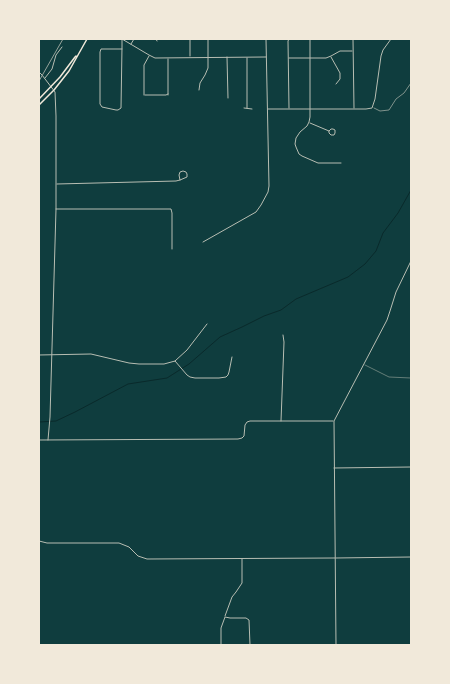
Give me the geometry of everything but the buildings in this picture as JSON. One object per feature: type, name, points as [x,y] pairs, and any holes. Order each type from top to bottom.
[{"type":"main road","points":[[39,99],[60,77],[87,39]]},
{"type":"main road","points":[[39,105],[54,90],[76,59],[76,56]]},
{"type":"street","points":[[122,49],[104,48],[100,52],[100,104],[101,106],[117,110],[121,108],[122,49],[122,39],[152,57],[158,58],[266,57]]},
{"type":"street","points":[[131,44],[134,39]]},
{"type":"street","points":[[190,39],[190,58]]},
{"type":"street","points":[[199,90],[200,83],[207,72],[208,39]]},
{"type":"street","points":[[203,242],[256,212],[266,194],[268,186],[268,109],[266,39]]},
{"type":"street","points":[[289,39],[289,109]]},
{"type":"street","points":[[310,39],[310,117],[307,126],[296,138],[295,144],[299,154],[318,163],[341,163]]},
{"type":"street","points":[[353,39],[354,109]]},
{"type":"street","points":[[268,109],[366,109],[372,107],[375,99],[382,53],[391,39]]},
{"type":"street","points":[[45,78],[52,68],[56,56],[62,47]]},
{"type":"street","points":[[288,58],[326,58],[340,51],[353,51]]},
{"type":"street","points":[[149,55],[144,65],[144,95],[168,95],[168,58]]},
{"type":"street","points":[[331,56],[340,73],[340,79],[336,84]]},
{"type":"street","points":[[227,57],[228,98]]},
{"type":"street","points":[[247,57],[247,108]]},
{"type":"street","points":[[39,72],[54,90],[56,116],[56,209],[48,440]]},
{"type":"street","points":[[244,108],[252,109]]},
{"type":"street","points":[[309,122],[329,131]]},
{"type":"street","points":[[56,184],[171,181],[180,180],[187,177],[186,172],[180,172],[180,180]]},
{"type":"street","points":[[56,209],[171,209],[172,249]]},
{"type":"street","points":[[336,645],[334,421],[388,317],[402,276],[411,261]]},
{"type":"street","points":[[39,355],[94,354],[129,363],[164,364],[175,361],[187,350],[207,324]]},
{"type":"street","points":[[281,421],[283,335]]},
{"type":"street","points":[[175,361],[187,375],[192,378],[214,378],[226,377],[229,374],[232,357]]},
{"type":"street","points":[[39,440],[239,439],[244,436],[244,426],[248,422],[334,421]]},
{"type":"street","points":[[334,468],[411,467]]},
{"type":"street","points":[[39,541],[47,543],[119,543],[125,545],[138,556],[147,560],[411,557]]},
{"type":"street","points":[[221,645],[221,628],[232,597],[242,583],[242,559]]},
{"type":"street","points":[[225,617],[246,618],[249,620],[250,645]]},
{"type":"lane","points":[[363,364],[390,377],[411,378]]},
{"type":"path","points":[[372,107],[380,110],[389,110],[396,99],[404,93],[411,83]]},
{"type":"waterway","points":[[39,422],[56,421],[128,384],[167,378],[189,364],[220,337],[264,316],[281,310],[296,299],[348,277],[365,264],[376,251],[383,233],[398,213],[411,190]]},
{"type":"railway","points":[[39,81],[63,39]]}]
